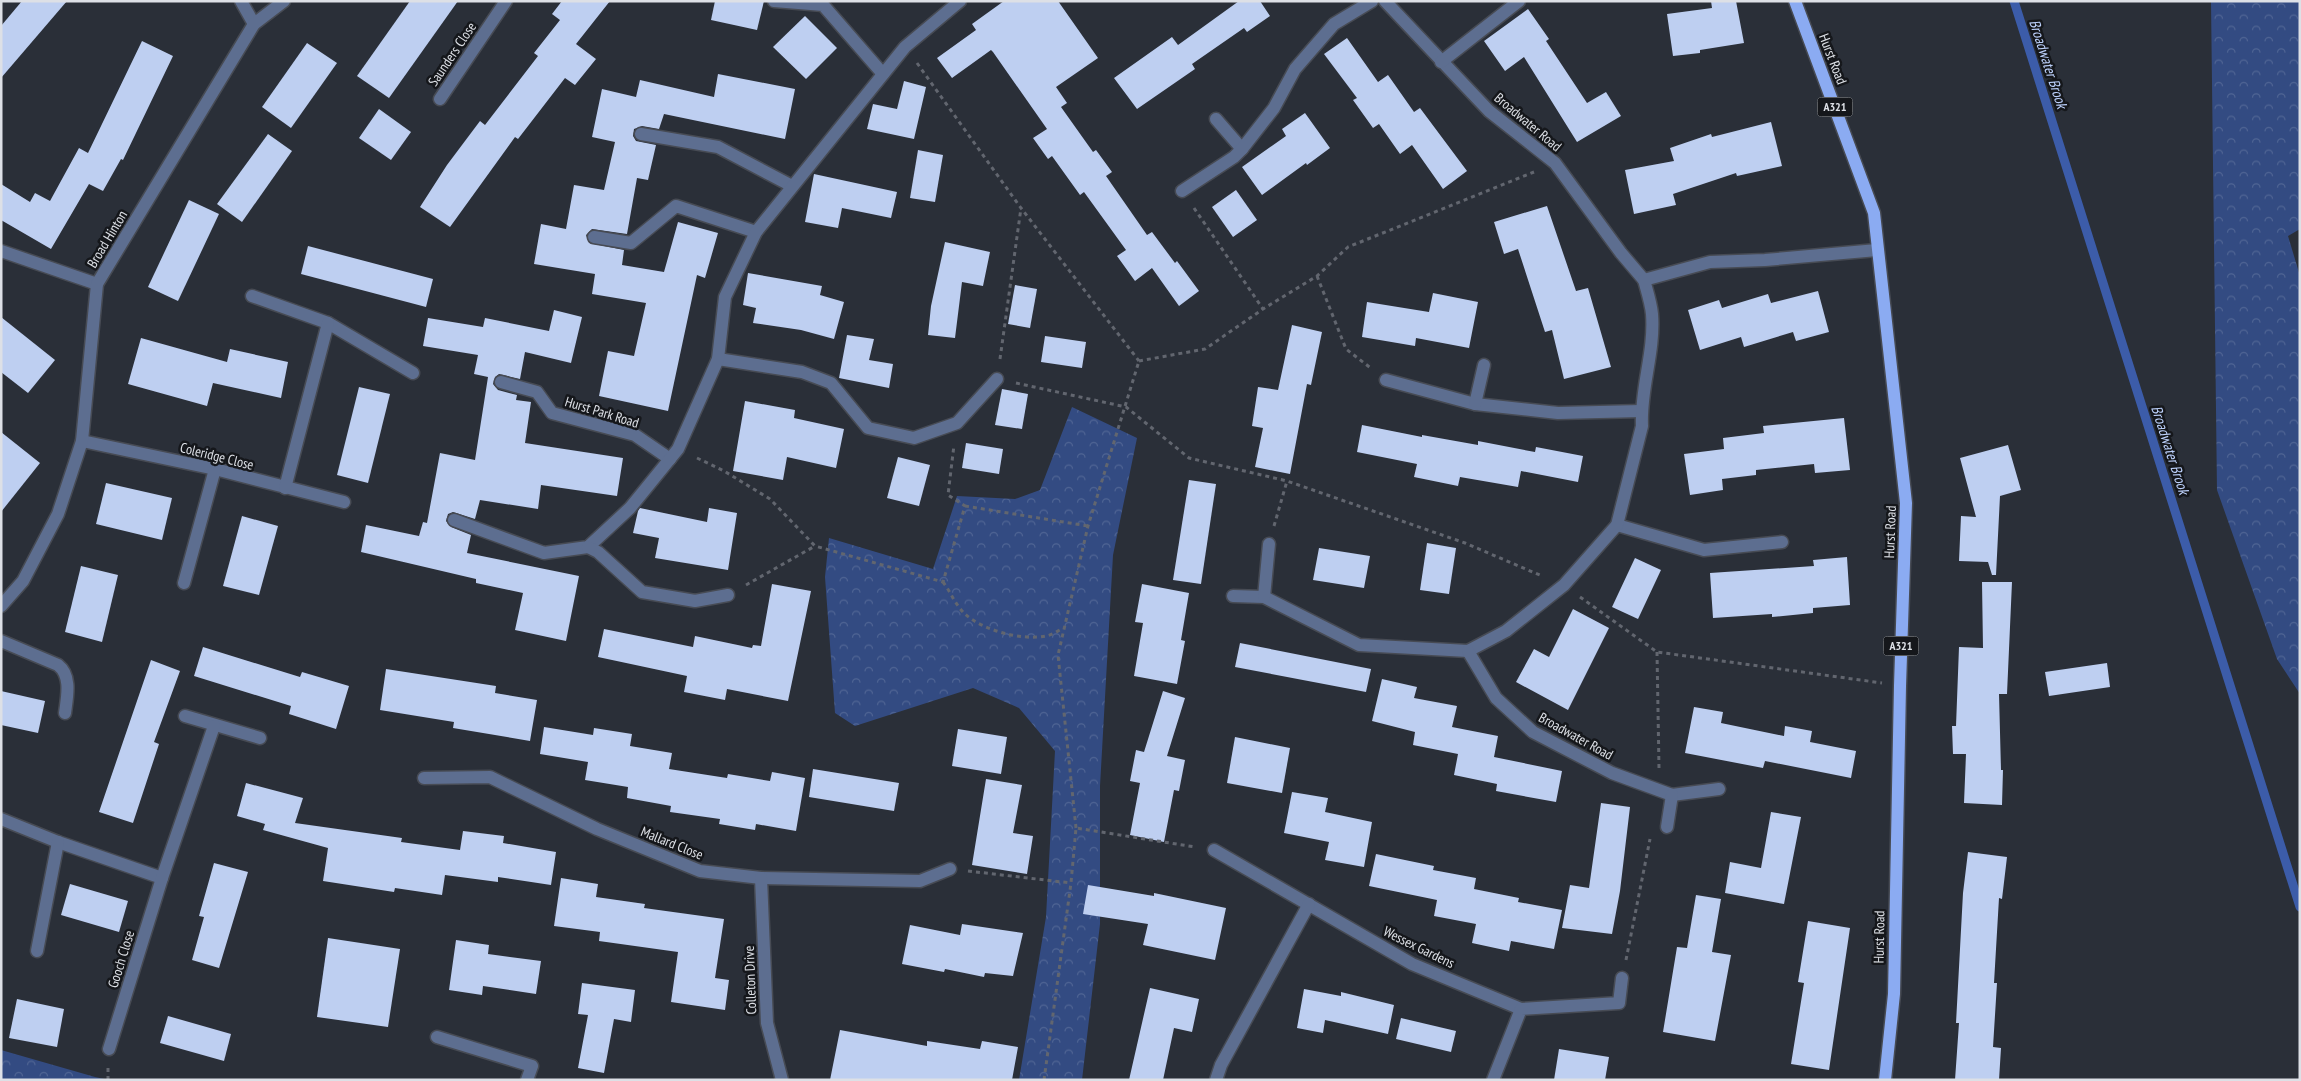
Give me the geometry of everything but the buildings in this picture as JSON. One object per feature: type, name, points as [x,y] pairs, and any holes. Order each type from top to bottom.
[{"type":"main road","name":"Hurst Road","points":[[1795,1],[1874,213],[1906,503],[1900,686],[1894,994],[1885,1080]]},
{"type":"street","points":[[241,1],[254,24]]},
{"type":"street","name":"Broad Hinton","points":[[1,606],[23,581],[58,514],[82,441],[97,284],[254,24],[284,1]]},
{"type":"street","name":"Saunders Close","points":[[440,99],[506,1]]},
{"type":"street","points":[[774,1],[822,5],[883,74]]},
{"type":"street","points":[[588,547],[630,508],[674,454],[718,359],[725,297],[756,232],[905,47],[960,1]]},
{"type":"street","points":[[1182,191],[1234,157],[1242,149],[1274,108],[1295,69],[1334,24],[1372,1]]},
{"type":"street","name":"Broadwater Road","points":[[1385,1],[1489,111],[1555,163],[1621,253],[1644,280],[1652,314],[1650,349],[1641,411],[1642,426],[1617,526],[1564,585],[1506,631],[1468,651],[1496,698],[1533,732],[1612,773],[1672,796],[1719,789]]},
{"type":"street","points":[[1441,62],[1519,1]]},
{"type":"street","points":[[1216,119],[1242,149]]},
{"type":"street","points":[[641,134],[718,147],[792,186]]},
{"type":"street","points":[[594,237],[631,243],[676,206],[756,232]]},
{"type":"street","points":[[1644,280],[1710,262],[1877,250]]},
{"type":"street","points":[[1,251],[97,284]]},
{"type":"street","points":[[252,296],[328,323],[413,373]]},
{"type":"street","points":[[284,488],[328,323]]},
{"type":"street","points":[[718,359],[802,372],[831,383],[868,428],[914,438],[957,423],[998,379]]},
{"type":"street","points":[[1475,404],[1484,365]]},
{"type":"street","points":[[1386,380],[1475,404],[1558,413],[1641,411]]},
{"type":"street","name":"Hurst Park Road","points":[[501,382],[537,392],[552,413],[635,435],[674,454]]},
{"type":"street","name":"Coleridge Close","points":[[82,441],[215,469],[344,502]]},
{"type":"street","points":[[184,583],[215,469]]},
{"type":"street","points":[[454,520],[544,553],[588,547],[598,552],[642,592],[695,602],[728,595]]},
{"type":"street","points":[[1617,526],[1704,550],[1782,542]]},
{"type":"street","points":[[1264,598],[1269,544]]},
{"type":"street","points":[[1232,596],[1264,598],[1359,645],[1468,651]]},
{"type":"street","points":[[1,641],[58,665],[64,670],[68,689],[65,713]]},
{"type":"street","points":[[185,716],[260,738]]},
{"type":"street","name":"Gooch Close","points":[[109,1050],[162,878],[214,726]]},
{"type":"street","name":"Mallard Close","points":[[424,778],[490,777],[597,829],[700,871],[761,878],[920,882],[950,869]]},
{"type":"street","points":[[1667,826],[1672,796]]},
{"type":"street","points":[[1,820],[162,878]]},
{"type":"street","points":[[37,951],[58,842]]},
{"type":"street","name":"Wessex Gardens","points":[[1214,850],[1412,964],[1521,1009],[1619,1003],[1622,978]]},
{"type":"street","name":"Colleton Drive","points":[[761,878],[767,1023],[782,1080]]},
{"type":"street","points":[[1216,1080],[1220,1065],[1308,904]]},
{"type":"street","points":[[1493,1080],[1521,1009]]},
{"type":"street","points":[[437,1037],[532,1066],[527,1080]]},
{"type":"path","points":[[905,47],[1020,208],[1139,361]]},
{"type":"path","points":[[1139,361],[1205,349],[1263,309],[1317,276],[1348,247],[1555,163]]},
{"type":"path","points":[[1182,191],[1263,309]]},
{"type":"path","points":[[1020,208],[998,379],[1126,407],[1189,458],[1287,481],[1465,543],[1564,585],[1657,652],[1900,686]]},
{"type":"path","points":[[1317,276],[1346,349],[1386,380]]},
{"type":"path","points":[[1044,1080],[1076,828],[1058,655],[1088,526],[1139,361]]},
{"type":"path","points":[[957,423],[948,495],[964,506],[1088,526]]},
{"type":"path","points":[[674,454],[724,471],[770,499],[815,546],[943,582],[964,613],[982,626],[1004,633],[1024,636],[1046,636],[1064,628]]},
{"type":"path","points":[[1269,544],[1287,481]]},
{"type":"path","points":[[943,582],[964,506]]},
{"type":"path","points":[[728,595],[815,546]]},
{"type":"path","points":[[1657,652],[1659,791]]},
{"type":"path","points":[[1076,828],[1214,850]]},
{"type":"path","points":[[1622,978],[1650,838]]},
{"type":"path","points":[[950,869],[1070,883]]},
{"type":"green space","points":[[2211,1],[2300,1],[2300,229],[2288,236],[2300,276],[2300,694],[2277,659],[2217,490]]},
{"type":"green space","points":[[1072,407],[1137,438],[1113,555],[1100,786],[1100,924],[1082,1080],[1019,1080],[1046,917],[1055,751],[1019,708],[973,688],[855,726],[835,713],[825,577],[829,538],[933,569],[957,496],[1015,499],[1040,490]]},
{"type":"green space","points":[[1,1050],[95,1077],[109,1080],[1,1080]]},
{"type":"waterway","name":"Broadwater Brook","points":[[2014,1],[2300,907]]}]
